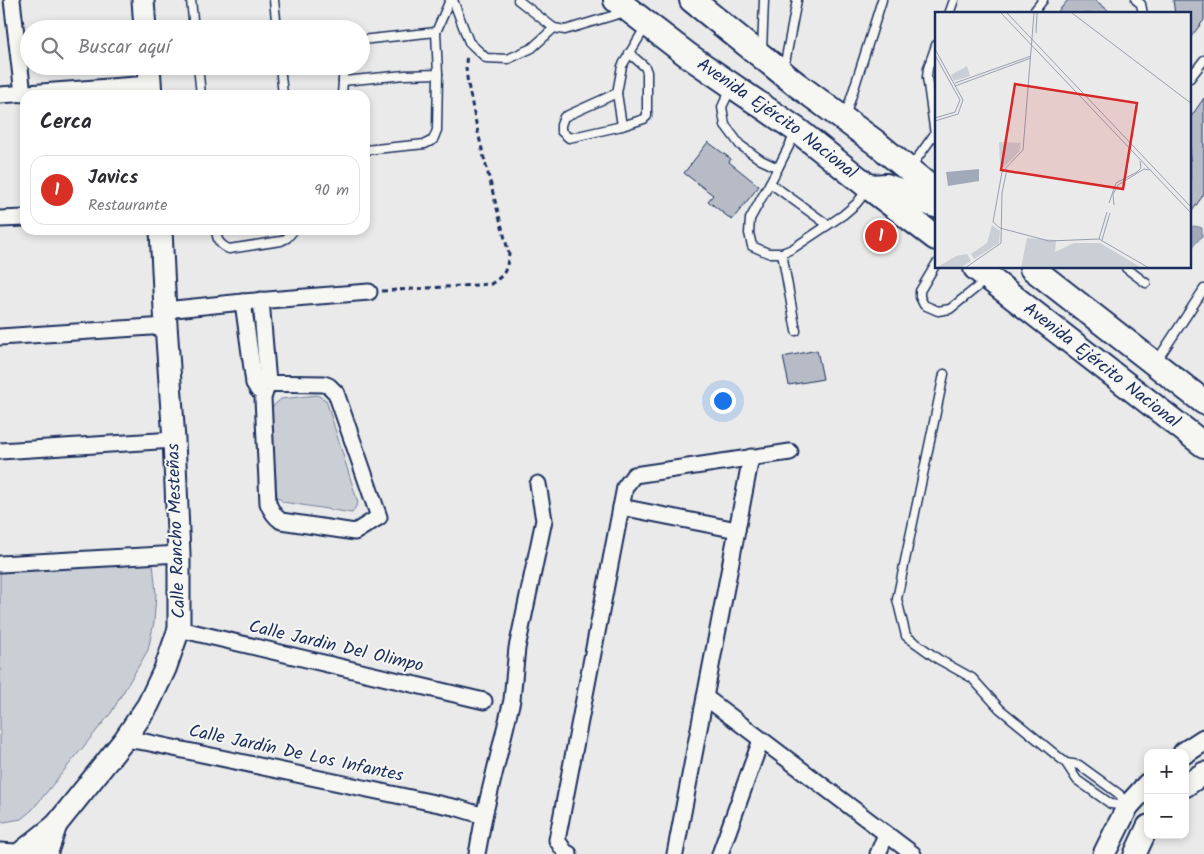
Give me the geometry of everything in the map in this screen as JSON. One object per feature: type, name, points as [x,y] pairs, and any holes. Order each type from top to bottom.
[{"type":"main road","points":[[692,0],[783,73],[875,142],[935,191]]},
{"type":"main road","name":"Avenida Ejército Nacional","points":[[631,12],[689,56],[797,130],[935,237]]},
{"type":"main road","points":[[797,130],[848,160],[856,160],[865,156],[875,142]]},
{"type":"main road","points":[[870,188],[886,186],[935,205]]},
{"type":"main road","name":"Avenida Ejército Nacional","points":[[1033,269],[1204,402]]},
{"type":"main road","name":"Avenida Ejército Nacional","points":[[983,272],[1204,445]]},
{"type":"street","points":[[12,0],[20,68]]},
{"type":"street","points":[[143,0],[144,20]]},
{"type":"street","points":[[21,75],[23,90]]},
{"type":"street","points":[[65,90],[150,82]]},
{"type":"street","points":[[0,95],[20,94]]},
{"type":"street","points":[[0,219],[20,218]]},
{"type":"street","name":"Calle Rancho Mesteñas","points":[[22,853],[56,826],[125,740],[148,705],[165,668],[179,629],[180,554],[161,235]]},
{"type":"street","points":[[0,337],[166,318],[243,302],[369,292]]},
{"type":"street","points":[[261,300],[261,383]]},
{"type":"street","points":[[243,302],[263,398],[268,503],[276,517],[281,521],[355,532],[379,517],[334,389],[324,384],[261,383]]},
{"type":"street","points":[[0,451],[174,440]]},
{"type":"street","points":[[569,854],[565,852],[557,840],[624,487],[634,475],[790,452]]},
{"type":"street","points":[[675,854],[750,458]]},
{"type":"street","points":[[477,854],[484,816],[512,700],[517,648],[544,520],[538,484]]},
{"type":"street","points":[[621,507],[737,530]]},
{"type":"street","points":[[0,564],[180,554]]},
{"type":"street","name":"Calle Jardin Del Olimpo","points":[[179,629],[484,701]]},
{"type":"street","points":[[705,697],[913,854]]},
{"type":"street","name":"Calle Jardín De Los Infantes","points":[[125,740],[145,742],[458,808],[484,816]]},
{"type":"street","points":[[720,854],[761,740]]},
{"type":"street","points":[[1189,750],[1204,740]]},
{"type":"street","points":[[1189,783],[1204,773]]},
{"type":"street","points":[[1104,854],[1128,806],[1144,788]]},
{"type":"street","points":[[1128,806],[1144,815]]},
{"type":"street","name":"Calle Rancho Mesteñas","points":[[46,854],[56,826]]},
{"type":"street","points":[[878,854],[886,834]]},
{"type":"street","points":[[1135,854],[1144,835]]},
{"type":"street","points":[[0,852],[50,854]]},
{"type":"lane","points":[[191,0],[193,20]]},
{"type":"lane","points":[[274,0],[276,20]]},
{"type":"lane","points":[[370,150],[425,144],[433,140],[437,130],[438,74],[436,32],[452,0]]},
{"type":"lane","points":[[452,0],[469,42],[486,58],[508,60],[532,48],[554,28]]},
{"type":"lane","points":[[518,0],[554,28],[565,30],[631,12],[629,53],[622,66],[617,93],[622,126]]},
{"type":"lane","points":[[762,56],[764,0]]},
{"type":"lane","points":[[783,73],[798,0]]},
{"type":"lane","points":[[844,119],[882,0]]},
{"type":"lane","points":[[950,12],[954,0]]},
{"type":"lane","points":[[1034,12],[1043,0]]},
{"type":"lane","points":[[1136,0],[1141,4],[1143,12]]},
{"type":"lane","points":[[370,39],[436,32]]},
{"type":"lane","points":[[935,48],[927,77],[935,128]]},
{"type":"lane","points":[[617,93],[564,117],[561,131],[569,138],[622,126],[644,119],[647,116],[646,67],[629,53]]},
{"type":"lane","points":[[1192,75],[1204,60]]},
{"type":"lane","points":[[343,80],[438,74]]},
{"type":"lane","points":[[199,75],[200,90]]},
{"type":"lane","points":[[281,75],[282,90]]},
{"type":"lane","points":[[342,90],[343,75]]},
{"type":"lane","points":[[732,86],[722,107],[725,125],[740,145],[761,160],[778,168]]},
{"type":"lane","points":[[797,130],[750,219],[749,232],[752,246],[768,253],[792,249],[856,204],[870,188]]},
{"type":"lane","points":[[909,171],[935,135]]},
{"type":"lane","points":[[770,183],[828,225]]},
{"type":"lane","points":[[217,235],[218,241],[222,246],[229,249],[281,241],[290,235]]},
{"type":"lane","points":[[782,252],[796,330]]},
{"type":"lane","points":[[935,266],[920,292],[920,297],[924,305],[938,312],[950,309],[983,272]]},
{"type":"lane","points":[[1127,269],[1146,283]]},
{"type":"lane","points":[[1155,363],[1204,289]]},
{"type":"lane","points":[[944,374],[897,599],[906,636],[938,660],[972,678],[1000,709],[1066,763],[1076,780],[1110,804],[1128,806]]},
{"type":"lane","points":[[1066,763],[1079,765],[1118,794],[1128,806]]},
{"type":"path","points":[[369,292],[491,284],[501,277],[507,268],[509,254],[468,86],[466,62],[469,42]]},
{"type":"shaded area","points":[[317,395],[326,400],[358,503],[352,513],[283,502],[277,496],[271,408],[281,399]]},
{"type":"shaded area","points":[[141,559],[153,563],[156,594],[154,622],[148,650],[111,713],[32,810],[21,819],[4,822],[0,820],[0,570]]},
{"type":"water","points":[[1192,227],[1202,228],[1202,236],[1192,248]]},
{"type":"building","points":[[1068,0],[1095,0],[1110,12],[1058,12]]},
{"type":"building","points":[[1173,0],[1204,0],[1204,20],[1192,35],[1192,12],[1175,12]]},
{"type":"building","points":[[1204,98],[1204,194],[1192,211],[1192,115]]},
{"type":"building","points":[[708,142],[731,159],[729,162],[759,186],[732,220],[708,201],[713,195],[684,173]]},
{"type":"building","points":[[817,350],[823,379],[789,385],[783,357]]},
{"type":"place","name":"Javics","points":[[881,236]]}]
